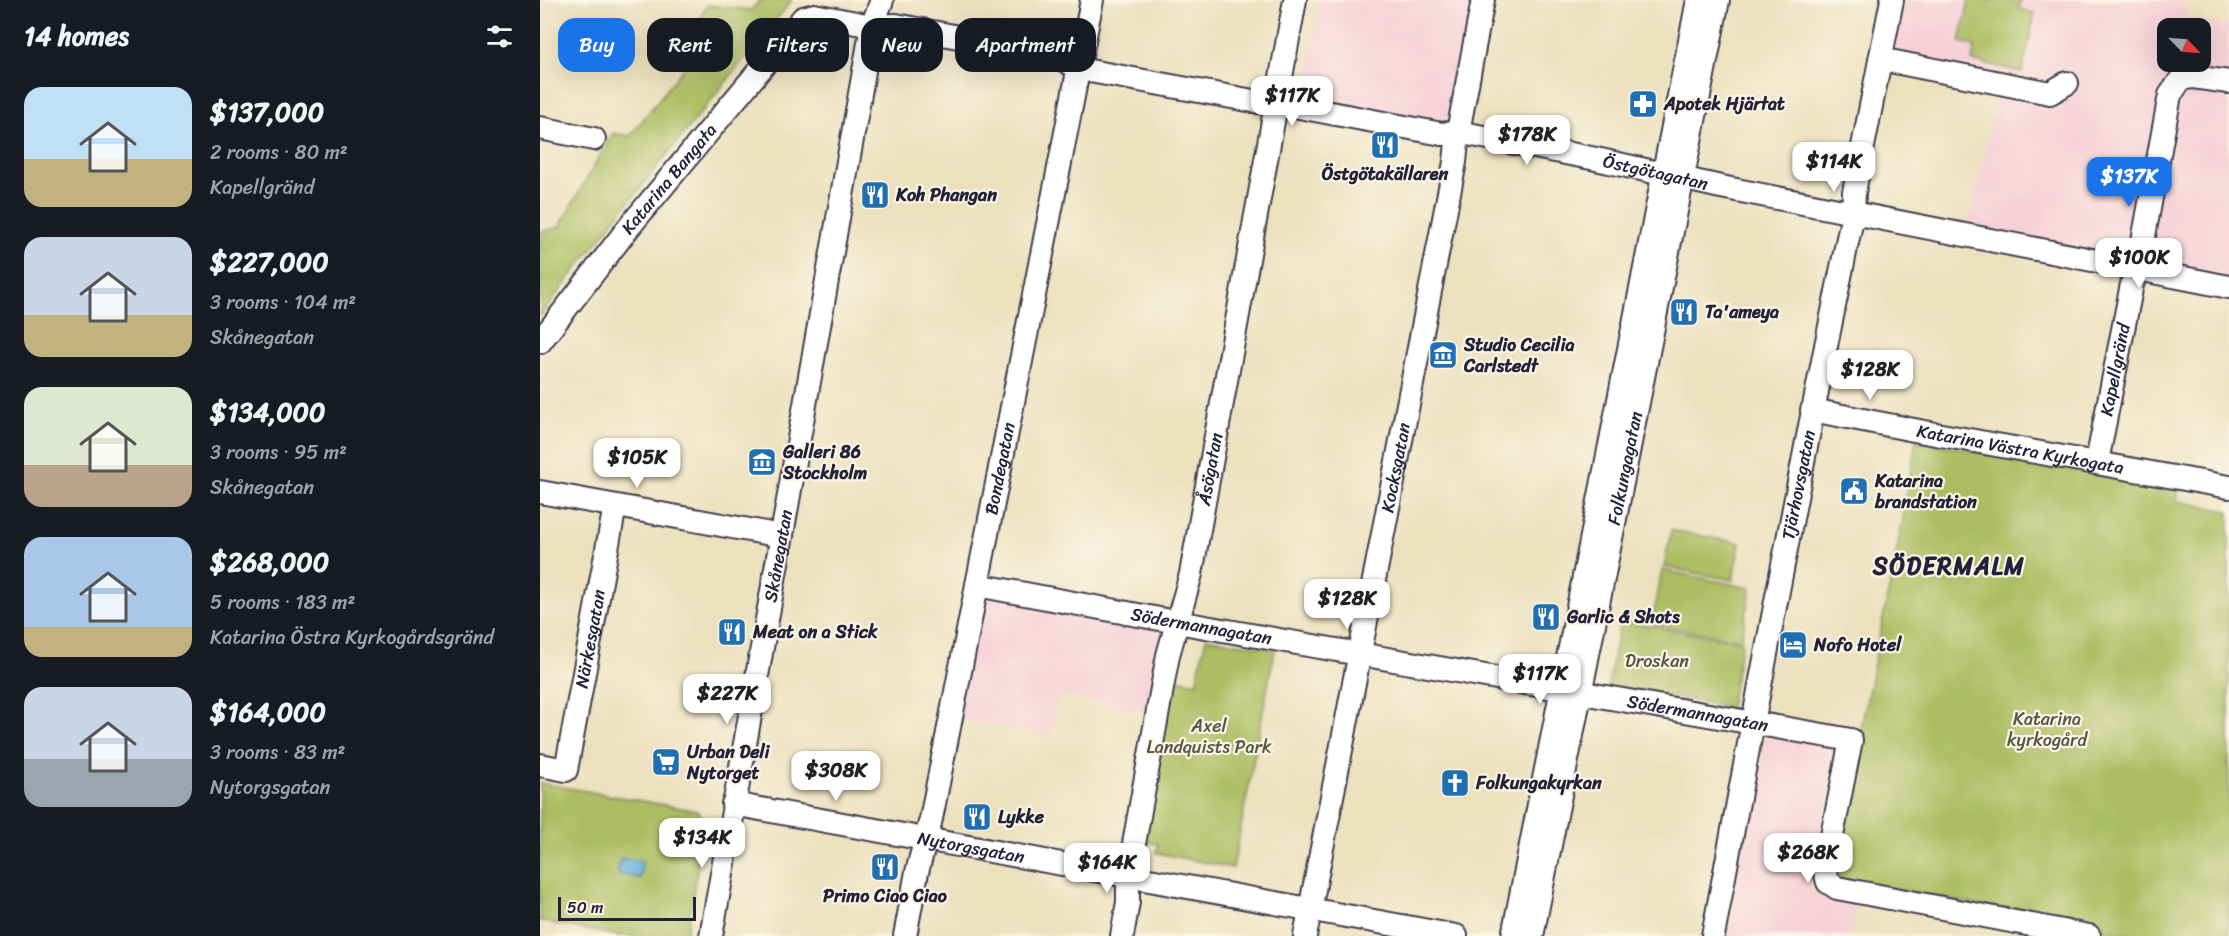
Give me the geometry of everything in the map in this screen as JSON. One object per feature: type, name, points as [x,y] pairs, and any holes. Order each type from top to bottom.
[{"type":"street","name":"Skånegatan","points":[[875,18],[882,0]]},
{"type":"street","name":"Bondegatan","points":[[1088,18],[1092,0]]},
{"type":"street","name":"Åsögatan","points":[[1122,936],[1128,902],[1128,877],[1168,655],[1191,574],[1295,0]]},
{"type":"street","name":"Kocksgatan","points":[[1305,936],[1455,162],[1458,132],[1483,0]]},
{"type":"street","name":"Folkungagatan","points":[[1532,936],[1573,691],[1672,175],[1698,0]]},
{"type":"street","name":"Folkungagatan","points":[[1672,175],[1718,0]]},
{"type":"street","name":"Tjärhovsgatan","points":[[1713,936],[1812,410],[1853,214],[1854,192],[1892,0]]},
{"type":"street","name":"Östgötagatan","points":[[803,18],[814,15],[830,18]]},
{"type":"street","points":[[1880,59],[2050,93],[2067,83]]},
{"type":"street","name":"Katarina Bangata","points":[[540,342],[636,218],[758,72]]},
{"type":"street","name":"Skånegatan","points":[[711,936],[864,72]]},
{"type":"street","name":"Bondegatan","points":[[905,936],[917,872],[927,840],[1077,72]]},
{"type":"street","name":"Östgötagatan","points":[[1094,72],[1442,134],[1458,132],[1853,214],[2229,287]]},
{"type":"street","name":"Kapellgränd","points":[[2097,462],[2132,284],[2138,268],[2170,95],[2174,86],[2181,79],[2193,77],[2229,82]]},
{"type":"street","points":[[540,128],[594,139]]},
{"type":"street","name":"Katarina Västra Kyrkogata","points":[[1812,410],[2229,487]]},
{"type":"street","points":[[540,492],[782,537]]},
{"type":"street","name":"Närkesgatan","points":[[540,765],[566,770],[615,506]]},
{"type":"street","name":"Södermannagatan","points":[[977,585],[1851,740],[1824,871],[1828,882],[1837,888],[2009,928]]},
{"type":"street","name":"Folkungagatan","points":[[1513,936],[1573,691]]},
{"type":"street","name":"Nytorgsgatan","points":[[733,804],[1456,936]]},
{"type":"street","points":[[2009,928],[2089,936]]},
{"type":"shaded area","points":[[1321,0],[1484,0],[1460,131],[1301,108]]},
{"type":"shaded area","points":[[1893,0],[2180,0],[2189,18],[2157,18],[2157,72],[2211,72],[2211,22],[2229,25],[2229,286],[1967,234],[2000,82],[1882,58]]},
{"type":"shaded area","points":[[978,587],[1172,623],[1157,713],[1058,695],[1051,736],[953,717]]},
{"type":"shaded area","points":[[1771,737],[1837,751],[1810,893],[1858,903],[1850,936],[1727,936],[1763,743]]},
{"type":"green space","points":[[760,0],[792,0],[777,18],[745,18],[745,58],[540,316],[540,232],[559,227],[613,133],[630,136],[680,72],[733,72],[733,18],[701,18],[707,5],[751,10]]},
{"type":"green space","points":[[1969,0],[2021,0],[2019,9],[2035,13],[2022,72],[1972,61],[1975,46],[1960,42]]},
{"type":"green space","name":"Katarina kyrkogård","points":[[1916,440],[2179,489],[2177,501],[2229,511],[2229,936],[2137,936],[1837,878],[1832,873],[1903,519]]},
{"type":"green space","points":[[1671,530],[1740,543],[1733,580],[1664,567]]},
{"type":"green space","points":[[1662,570],[1751,588],[1741,640],[1652,624]]},
{"type":"green space","name":"Droskan","points":[[1620,621],[1742,642],[1730,707],[1608,686]]},
{"type":"green space","name":"Axel Landquists Park","points":[[1206,638],[1275,649],[1233,868],[1156,853],[1158,844],[1142,841],[1171,678],[1196,683]]},
{"type":"green space","points":[[540,783],[698,811],[705,823],[686,936],[618,936],[540,921]]},
{"type":"water","points":[[620,858],[643,861],[640,878],[618,874]]},
{"type":"place","name":"Apotek Hjärtat","points":[[1643,104]]},
{"type":"place","name":"Östgötakällaren","points":[[1385,145]]},
{"type":"place","name":"Koh Phangan","points":[[875,195]]},
{"type":"place","name":"Ta'ameya","points":[[1684,312]]},
{"type":"place","name":"Studio Cecilia Carlstedt","points":[[1443,355]]},
{"type":"place","name":"Galleri 86 Stockholm","points":[[762,462]]},
{"type":"place","name":"Katarina brandstation","points":[[1854,491]]},
{"type":"place","name":"Garlic & Shots","points":[[1546,617]]},
{"type":"place","name":"Meat on a Stick","points":[[732,632]]},
{"type":"place","name":"Nofo Hotel","points":[[1793,645]]},
{"type":"place","name":"Urban Deli Nytorget","points":[[666,762]]},
{"type":"place","name":"Folkungakyrkan","points":[[1455,783]]},
{"type":"place","name":"Lykke","points":[[977,817]]},
{"type":"place","name":"Primo Ciao Ciao","points":[[885,867]]},
{"type":"district","name":"SÖDERMALM","points":[[1949,566]]}]
